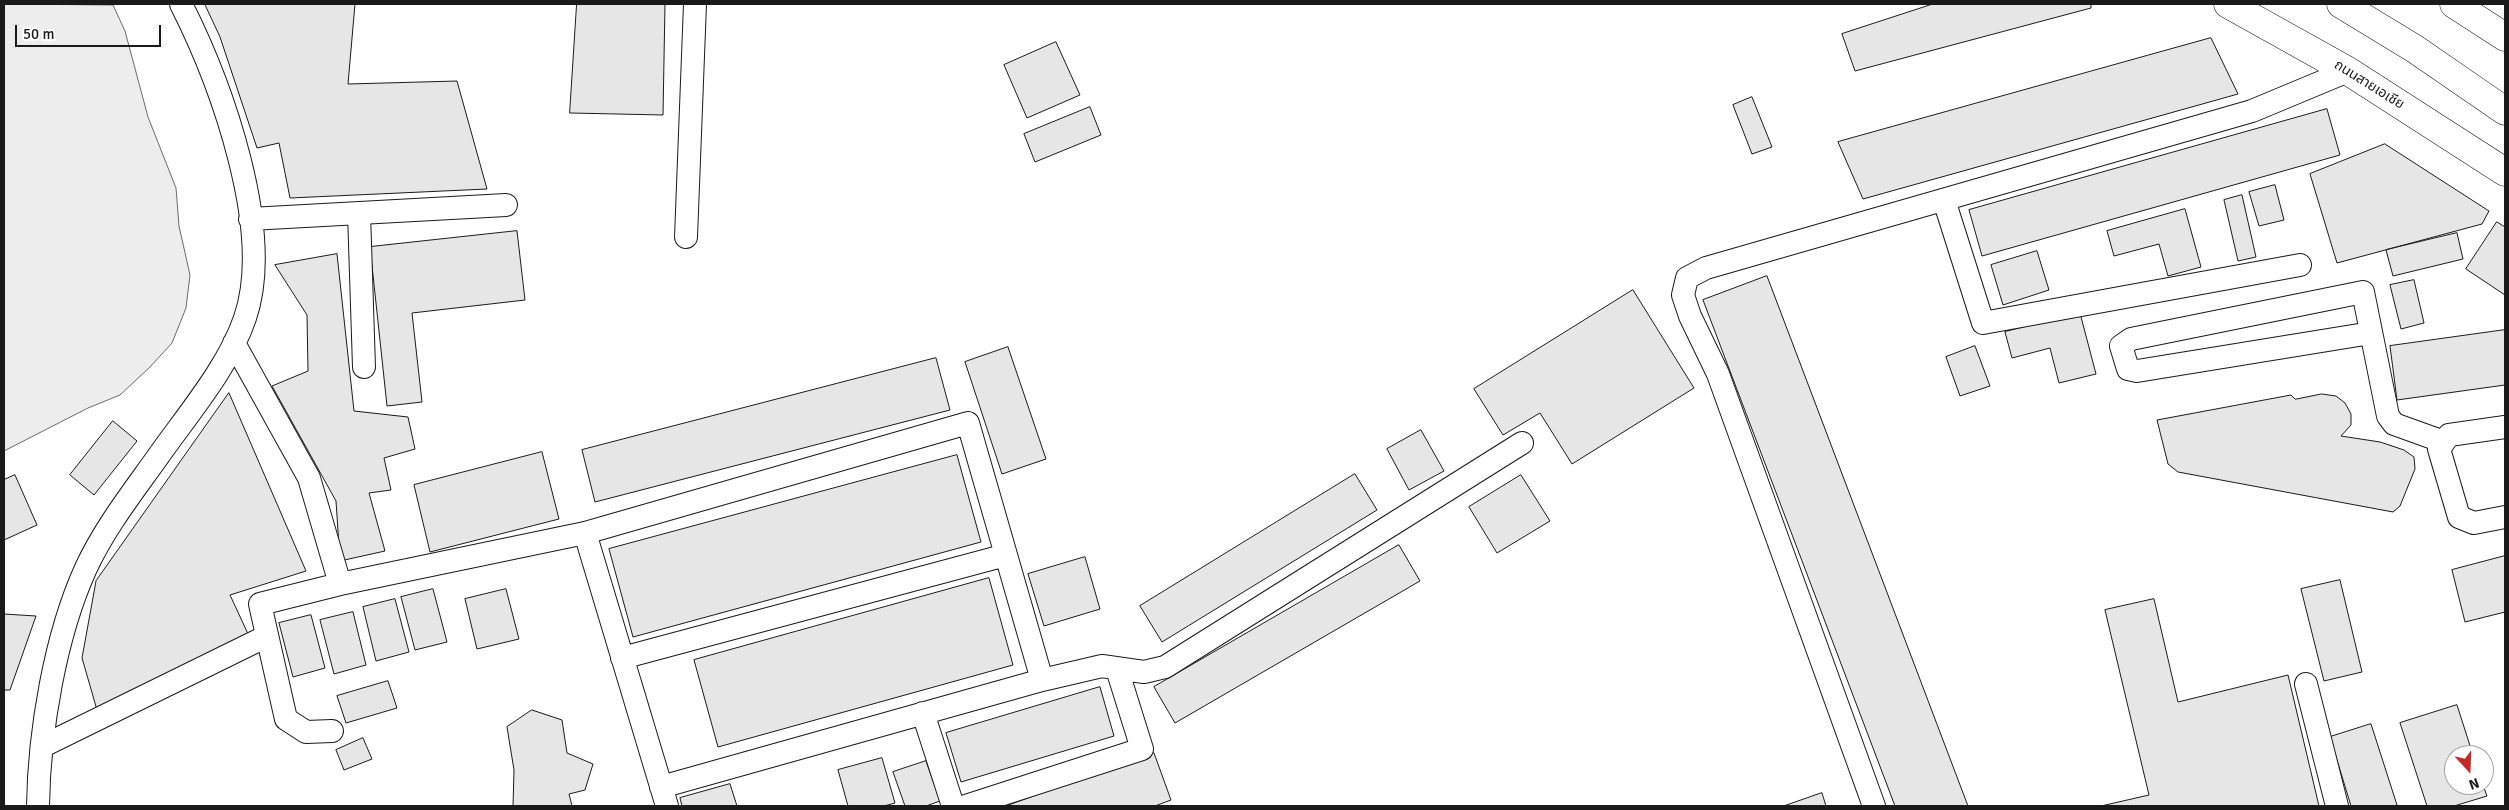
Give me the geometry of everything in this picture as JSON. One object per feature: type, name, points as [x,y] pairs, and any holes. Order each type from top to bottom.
[{"type":"highway","name":"ถนนสายเอเชีย","points":[[2228,4],[2348,71],[2505,172]]},
{"type":"highway","points":[[2342,4],[2415,49],[2505,111]]},
{"type":"highway","points":[[2454,4],[2505,36]]},
{"type":"street","points":[[38,806],[43,746],[55,660],[71,604],[87,566],[119,512],[226,359],[245,318],[253,285],[254,253],[250,219],[246,189],[236,145],[214,74],[181,4]]},
{"type":"street","points":[[686,237],[694,4]]},
{"type":"street","points":[[1874,806],[1718,374],[1690,316],[1683,295],[1687,278],[1706,268],[2252,111],[2348,71]]},
{"type":"street","points":[[1944,200],[1984,323],[2300,265]]},
{"type":"street","points":[[250,219],[506,205]]},
{"type":"street","points":[[359,213],[364,367]]},
{"type":"street","points":[[2371,333],[2137,371],[2128,368],[2121,346],[2131,339],[2363,292],[2388,416],[2394,424],[2444,442]]},
{"type":"street","points":[[234,343],[309,478],[340,584]]},
{"type":"street","points":[[332,731],[306,732],[286,720],[260,604],[340,584],[585,533],[968,423],[1042,680]]},
{"type":"street","points":[[2505,426],[2449,435],[2439,449],[2459,517],[2474,523],[2505,516]]},
{"type":"street","points":[[585,533],[664,797],[923,713],[1042,680],[1102,666],[1144,672],[1165,667],[1522,443]]},
{"type":"street","points":[[622,658],[1006,555]]},
{"type":"street","points":[[43,746],[267,636]]},
{"type":"street","points":[[966,806],[1142,749],[1118,669]]},
{"type":"street","points":[[2306,684],[2337,806]]},
{"type":"street","points":[[923,713],[953,806]]},
{"type":"shaded area","points":[[4,4],[113,5],[125,31],[148,117],[176,188],[179,226],[190,275],[186,308],[172,343],[150,367],[120,395],[88,408],[4,451]]},
{"type":"building","points":[[205,4],[355,4],[348,84],[457,81],[487,189],[290,198],[279,143],[257,148],[220,37]]},
{"type":"building","points":[[577,4],[665,4],[663,115],[570,113]]},
{"type":"building","points":[[1933,4],[2091,4],[2091,8],[1855,71],[1842,34]]},
{"type":"building","points":[[2211,38],[2238,94],[1863,199],[1838,142]]},
{"type":"building","points":[[1056,42],[1080,95],[1027,118],[1004,65]]},
{"type":"building","points":[[1752,97],[1772,147],[1752,154],[1733,105]]},
{"type":"building","points":[[1090,107],[1101,135],[1035,162],[1024,134]]},
{"type":"building","points":[[2327,109],[2340,155],[1982,256],[1969,210]]},
{"type":"building","points":[[2385,144],[2489,211],[2482,224],[2337,263],[2310,174]]},
{"type":"building","points":[[2275,185],[2284,220],[2259,226],[2249,192]]},
{"type":"building","points":[[2242,195],[2256,257],[2238,261],[2224,200]]},
{"type":"building","points":[[2185,209],[2201,267],[2168,276],[2159,244],[2114,256],[2107,231]]},
{"type":"building","points":[[2497,222],[2505,227],[2505,295],[2466,269]]},
{"type":"building","points":[[517,231],[525,300],[412,313],[422,402],[387,406],[370,247]]},
{"type":"building","points":[[2457,233],[2463,259],[2393,276],[2386,250]]},
{"type":"building","points":[[2037,251],[2049,290],[2003,305],[1991,265]]},
{"type":"building","points":[[337,254],[354,411],[408,417],[415,449],[384,458],[391,490],[369,493],[385,551],[340,561],[336,501],[272,386],[308,371],[307,315],[275,265]]},
{"type":"building","points":[[1767,276],[1968,806],[1895,806],[1703,300]]},
{"type":"building","points":[[2414,280],[2424,323],[2401,329],[2390,285]]},
{"type":"building","points":[[1633,290],[1694,388],[1572,464],[1540,413],[1503,435],[1474,389]]},
{"type":"building","points":[[2080,313],[2096,374],[2059,383],[2050,348],[2012,358],[2005,332]]},
{"type":"building","points":[[2505,330],[2505,385],[2397,400],[2390,346]]},
{"type":"building","points":[[1975,346],[1990,386],[1960,396],[1946,357]]},
{"type":"building","points":[[1008,347],[1046,459],[1002,474],[965,362]]},
{"type":"building","points":[[936,358],[950,410],[595,502],[582,450]]},
{"type":"building","points":[[229,393],[306,571],[230,595],[249,636],[97,710],[82,658],[96,581]]},
{"type":"building","points":[[2322,394],[2336,396],[2345,403],[2351,414],[2351,425],[2341,436],[2380,442],[2404,450],[2414,457],[2415,469],[2400,506],[2393,512],[2178,472],[2168,464],[2157,420],[2291,395],[2295,399]]},
{"type":"building","points":[[113,421],[137,441],[94,495],[70,475]]},
{"type":"building","points":[[1421,430],[1444,471],[1409,490],[1387,449]]},
{"type":"building","points":[[542,452],[559,519],[430,552],[414,485]]},
{"type":"building","points":[[957,455],[981,542],[633,637],[609,549]]},
{"type":"building","points":[[1355,474],[1377,510],[1162,642],[1140,606]]},
{"type":"building","points":[[15,475],[37,525],[4,540],[4,480]]},
{"type":"building","points":[[1521,475],[1550,521],[1497,553],[1469,507]]},
{"type":"building","points":[[1399,545],[1420,581],[1175,723],[1154,687]]},
{"type":"building","points":[[2505,556],[2505,612],[2465,622],[2452,570]]},
{"type":"building","points":[[1085,557],[1100,609],[1044,626],[1028,574]]},
{"type":"building","points":[[989,578],[1013,665],[718,747],[694,660]]},
{"type":"building","points":[[2340,580],[2362,672],[2324,681],[2301,589]]},
{"type":"building","points":[[433,589],[447,642],[415,650],[401,597]]},
{"type":"building","points":[[506,589],[519,639],[477,649],[465,599]]},
{"type":"building","points":[[395,599],[409,652],[376,661],[363,607]]},
{"type":"building","points":[[2154,599],[2178,702],[2288,675],[2319,806],[2101,806],[2149,795],[2105,610]]},
{"type":"building","points":[[353,612],[366,665],[334,674],[320,620]]},
{"type":"building","points":[[4,614],[36,616],[10,690],[4,690]]},
{"type":"building","points":[[311,615],[325,668],[293,677],[279,623]]},
{"type":"building","points":[[388,681],[397,708],[346,723],[337,696]]},
{"type":"building","points":[[1100,687],[1114,736],[961,782],[946,733]]},
{"type":"building","points":[[2457,705],[2470,745],[2444,745],[2444,795],[2487,796],[2454,806],[2427,806],[2400,723]]},
{"type":"building","points":[[532,710],[562,720],[567,753],[593,764],[585,790],[569,794],[572,806],[513,806],[514,770],[507,727]]},
{"type":"building","points":[[2371,724],[2397,805],[2394,806],[2351,806],[2330,737]]},
{"type":"building","points":[[363,738],[372,759],[344,770],[336,750]]},
{"type":"building","points":[[1154,753],[1171,800],[1155,806],[1006,806]]},
{"type":"building","points":[[882,758],[895,803],[884,806],[848,806],[838,770]]},
{"type":"building","points":[[926,761],[940,801],[926,806],[905,806],[893,772]]},
{"type":"building","points":[[730,784],[737,806],[682,806],[680,798]]},
{"type":"building","points":[[1822,793],[1826,806],[1784,806]]}]
